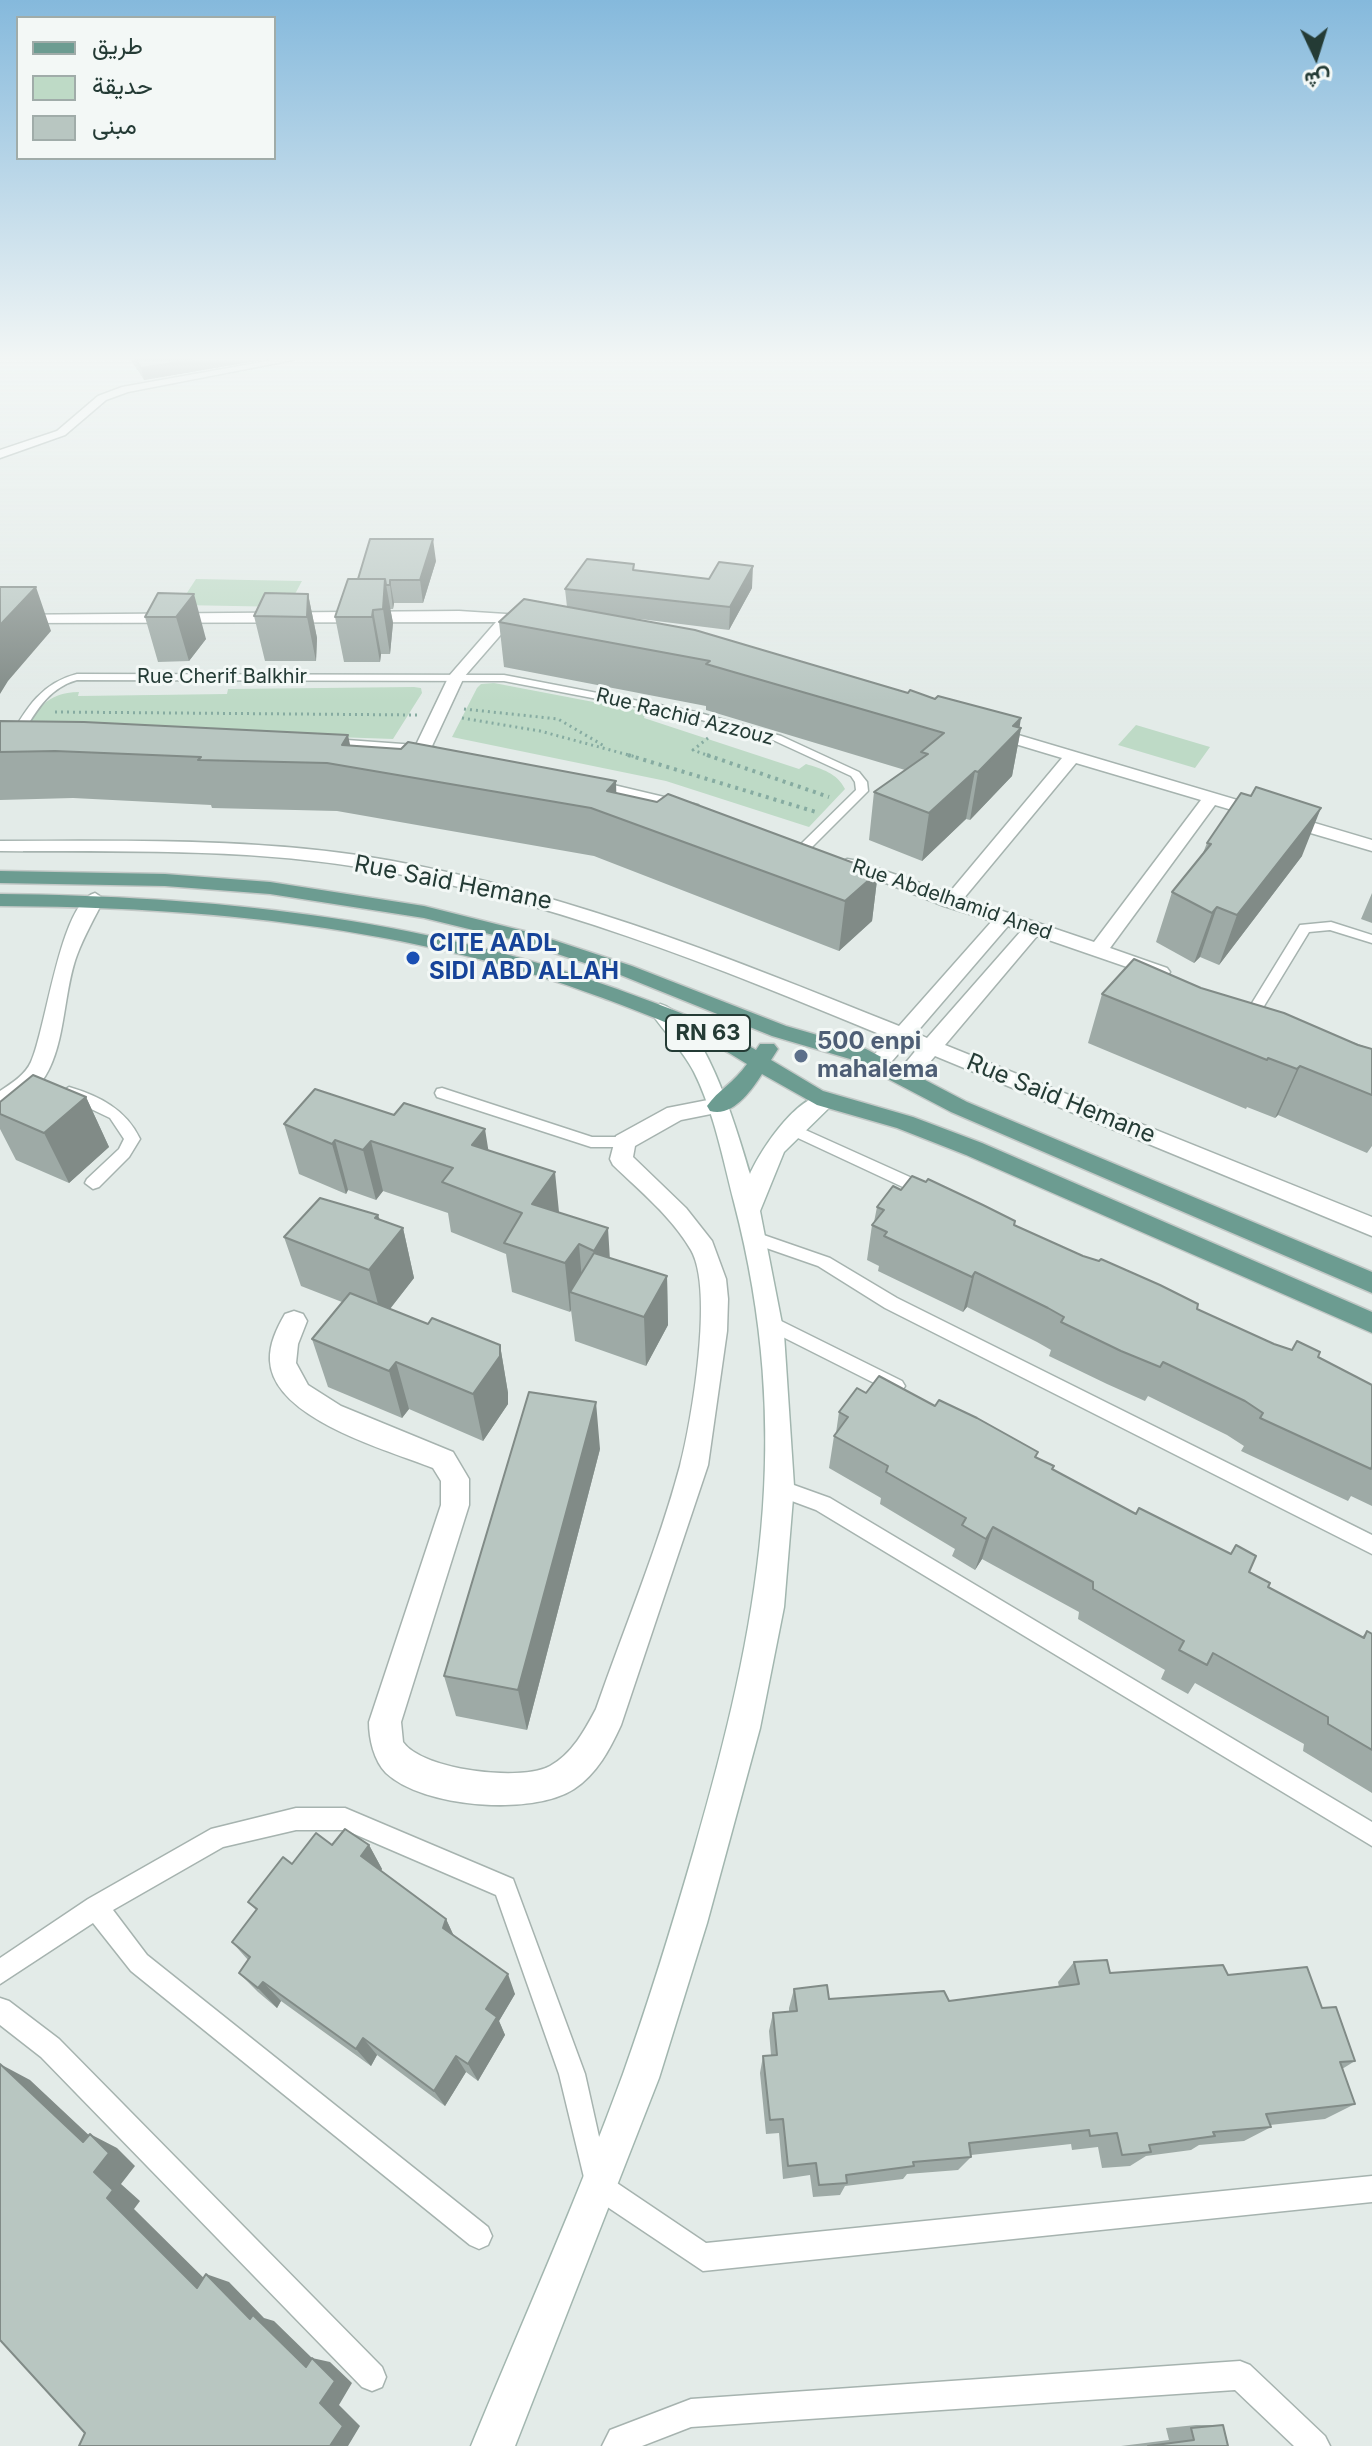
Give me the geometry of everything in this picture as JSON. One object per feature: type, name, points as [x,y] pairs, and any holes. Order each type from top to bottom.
[{"type":"main road","points":[[0,877],[112,878],[296,891],[475,924],[613,965],[798,1036],[878,1063],[913,1083],[1372,1283]]},
{"type":"main road","points":[[95,899],[112,878]]},
{"type":"main road","name":"RN 63","points":[[0,900],[95,899],[257,911],[395,933],[519,964],[660,1011],[759,1061],[785,1081],[826,1100],[920,1128],[1372,1323]]},
{"type":"main road","points":[[718,1106],[743,1087],[769,1047],[798,1036]]},
{"type":"main road","points":[[885,1117],[907,1110],[920,1096],[913,1083]]},
{"type":"street","points":[[422,749],[457,676],[508,617]]},
{"type":"street","points":[[0,619],[508,617],[553,622]]},
{"type":"street","points":[[968,725],[1372,846]]},
{"type":"street","points":[[298,742],[422,749],[452,755]]},
{"type":"street","points":[[951,902],[1074,755]]},
{"type":"street","points":[[572,781],[663,800],[706,814]]},
{"type":"street","points":[[1098,950],[1212,797]]},
{"type":"street","name":"Rue Said Hemane","points":[[0,846],[195,848],[304,855],[516,891],[616,920],[1372,1227]]},
{"type":"street","name":"Rue Abdelhamid Aned","points":[[812,851],[1184,982]]},
{"type":"street","points":[[0,1102],[44,1084],[41,1065],[53,1028],[66,957],[95,899]]},
{"type":"street","points":[[878,1063],[1004,919]]},
{"type":"street","points":[[913,1083],[931,1046],[1033,929]]},
{"type":"street","points":[[493,2446],[627,2114],[693,1916],[742,1738],[770,1588],[780,1488],[776,1377],[752,1224],[718,1106],[696,1052],[660,1011]]},
{"type":"street","points":[[752,1224],[770,1151],[790,1128],[826,1100]]},
{"type":"street","points":[[294,1321],[283,1341],[284,1364],[294,1390],[315,1408],[443,1460],[455,1479],[455,1505],[385,1722],[385,1740],[399,1763],[427,1777],[509,1791],[551,1784],[574,1768],[596,1744],[610,1714],[694,1465],[714,1331],[714,1279],[703,1248],[678,1214],[621,1159],[624,1142],[675,1113],[718,1106]]},
{"type":"lane","name":"Rue Cherif Balkhir","points":[[15,737],[30,712],[54,684],[77,677],[457,676]]},
{"type":"lane","name":"Rue Rachid Azzouz","points":[[457,676],[504,678],[647,703],[777,738],[855,774],[861,782],[862,791],[850,804]]},
{"type":"lane","points":[[812,851],[850,804]]},
{"type":"lane","points":[[1256,1008],[1305,928],[1331,926],[1372,939]]},
{"type":"lane","points":[[44,1084],[112,1110],[128,1124],[132,1139],[124,1153],[93,1183]]},
{"type":"lane","points":[[442,1093],[591,1142],[624,1142]]},
{"type":"lane","points":[[790,1128],[946,1200]]},
{"type":"lane","points":[[752,1224],[824,1262],[891,1303],[1372,1545]]},
{"type":"lane","points":[[769,1322],[907,1392]]},
{"type":"lane","points":[[780,1488],[823,1504],[1372,1835]]},
{"type":"lane","points":[[0,1972],[96,1907],[219,1837],[296,1819],[345,1819],[505,1887],[572,2074],[597,2185],[703,2257],[1372,2189]]},
{"type":"lane","points":[[96,1907],[139,1963],[479,2236]]},
{"type":"lane","points":[[0,2010],[50,2048],[372,2377]]},
{"type":"lane","points":[[617,2446],[620,2440],[691,2413],[1240,2375],[1315,2446]]},
{"type":"path","points":[[464,709],[558,719],[614,751]]},
{"type":"path","points":[[30,712],[440,716]]},
{"type":"path","points":[[462,718],[512,725],[614,751],[735,784],[835,819]]},
{"type":"path","points":[[712,735],[693,750],[850,804]]},
{"type":"green space","points":[[196,579],[302,581],[288,607],[179,605]]},
{"type":"green space","points":[[494,683],[646,712],[644,718],[799,769],[806,764],[823,770],[838,779],[845,789],[809,827],[666,781],[452,737],[477,688],[481,684]]},
{"type":"green space","points":[[421,688],[422,693],[393,739],[194,732],[22,736],[44,704],[67,693],[79,692],[78,696],[227,694],[228,689]]},
{"type":"green space","points":[[1136,725],[1210,747],[1195,768],[1118,745]]},
{"type":"building","points":[[370,539],[433,539],[420,580],[390,580],[390,585],[386,585],[385,579],[358,579]]},
{"type":"building","points":[[587,559],[634,564],[633,570],[709,579],[719,562],[753,566],[730,607],[565,589]]},
{"type":"building","points":[[348,579],[385,579],[383,609],[373,610],[372,617],[335,617]]},
{"type":"building","points":[[0,587],[36,587],[0,625]]},
{"type":"building","points":[[158,593],[194,594],[176,617],[145,617]]},
{"type":"building","points":[[265,593],[308,594],[307,617],[254,616]]},
{"type":"building","points":[[524,599],[695,630],[908,693],[910,690],[935,699],[938,696],[1021,718],[1013,726],[1021,728],[978,772],[975,771],[929,813],[874,792],[928,754],[921,752],[944,733],[706,664],[710,661],[499,622]]},
{"type":"building","points":[[0,721],[348,735],[342,745],[401,749],[408,742],[616,781],[607,791],[657,802],[668,794],[878,872],[845,901],[591,808],[327,763],[198,760],[201,757],[55,751],[0,752]]},
{"type":"building","points":[[1256,787],[1321,808],[1237,915],[1217,907],[1212,913],[1172,892],[1211,844],[1207,843],[1241,793],[1251,796]]},
{"type":"building","points":[[1134,959],[1201,988],[1284,1013],[1372,1049],[1372,1095],[1300,1066],[1297,1069],[1267,1060],[1102,994]]},
{"type":"building","points":[[33,1075],[86,1097],[44,1133],[0,1114],[0,1102]]},
{"type":"building","points":[[315,1089],[394,1115],[404,1103],[485,1129],[472,1145],[555,1172],[532,1204],[608,1228],[594,1251],[579,1244],[565,1263],[504,1243],[522,1213],[442,1182],[453,1168],[371,1141],[363,1150],[335,1140],[332,1144],[284,1124]]},
{"type":"building","points":[[912,1176],[926,1182],[928,1179],[1015,1221],[1014,1225],[1083,1256],[1101,1259],[1160,1285],[1198,1304],[1197,1309],[1274,1344],[1292,1350],[1297,1341],[1320,1352],[1318,1357],[1372,1385],[1371,1469],[1260,1418],[1263,1413],[1245,1401],[1163,1362],[1160,1367],[1121,1351],[1061,1322],[1064,1317],[1048,1308],[975,1272],[972,1277],[884,1236],[887,1232],[872,1225],[884,1210],[877,1207],[893,1186],[901,1190]]},
{"type":"building","points":[[320,1198],[378,1215],[375,1218],[403,1228],[369,1270],[284,1237]]},
{"type":"building","points":[[594,1253],[667,1276],[644,1317],[570,1292]]},
{"type":"building","points":[[350,1293],[428,1324],[432,1318],[500,1345],[500,1356],[473,1394],[396,1362],[389,1371],[312,1339]]},
{"type":"building","points":[[879,1376],[935,1406],[939,1400],[977,1418],[1038,1452],[1035,1457],[1054,1466],[1052,1469],[1136,1514],[1139,1508],[1231,1554],[1236,1545],[1256,1556],[1249,1572],[1270,1583],[1268,1587],[1364,1638],[1367,1631],[1372,1634],[1372,1750],[1328,1724],[1328,1717],[1213,1653],[1207,1665],[1179,1650],[1184,1641],[1093,1589],[1093,1582],[993,1527],[986,1539],[962,1525],[966,1518],[886,1472],[888,1466],[834,1436],[848,1417],[839,1412],[857,1388],[866,1393]]},
{"type":"building","points":[[529,1392],[596,1402],[518,1690],[444,1676]]},
{"type":"building","points":[[345,1829],[369,1845],[361,1856],[446,1919],[443,1928],[508,1974],[486,2009],[497,2017],[468,2064],[456,2056],[434,2091],[363,2038],[356,2049],[263,1982],[258,1988],[239,1973],[250,1957],[232,1942],[257,1909],[248,1902],[283,1857],[292,1864],[316,1833],[332,1845]]},
{"type":"building","points":[[1107,1960],[1110,1973],[1223,1965],[1228,1975],[1307,1967],[1322,2008],[1336,2007],[1355,2061],[1340,2062],[1355,2104],[1266,2114],[1271,2127],[1213,2132],[1215,2136],[1149,2145],[1151,2152],[1122,2155],[1117,2133],[1090,2136],[1089,2130],[969,2143],[971,2157],[913,2162],[914,2166],[846,2175],[847,2183],[819,2185],[816,2163],[788,2166],[783,2119],[770,2120],[763,2056],[777,2055],[773,2013],[797,2011],[794,1989],[827,1985],[829,1999],[944,1991],[949,2001],[1079,1984],[1074,1962]]},
{"type":"building","points":[[0,2064],[83,2142],[90,2134],[109,2153],[94,2172],[113,2190],[107,2198],[197,2288],[206,2274],[250,2319],[253,2315],[306,2367],[312,2358],[335,2381],[320,2403],[343,2426],[330,2446],[79,2446],[85,2433],[0,2340]]},
{"type":"building","points":[[1223,2425],[1228,2446],[1148,2446],[1194,2440],[1191,2428]]},
{"type":"place","name":"CITE AADL SIDI ABD ALLAH","points":[[413,958]]},
{"type":"place","name":"500 enpi mahalema","points":[[801,1056]]}]
